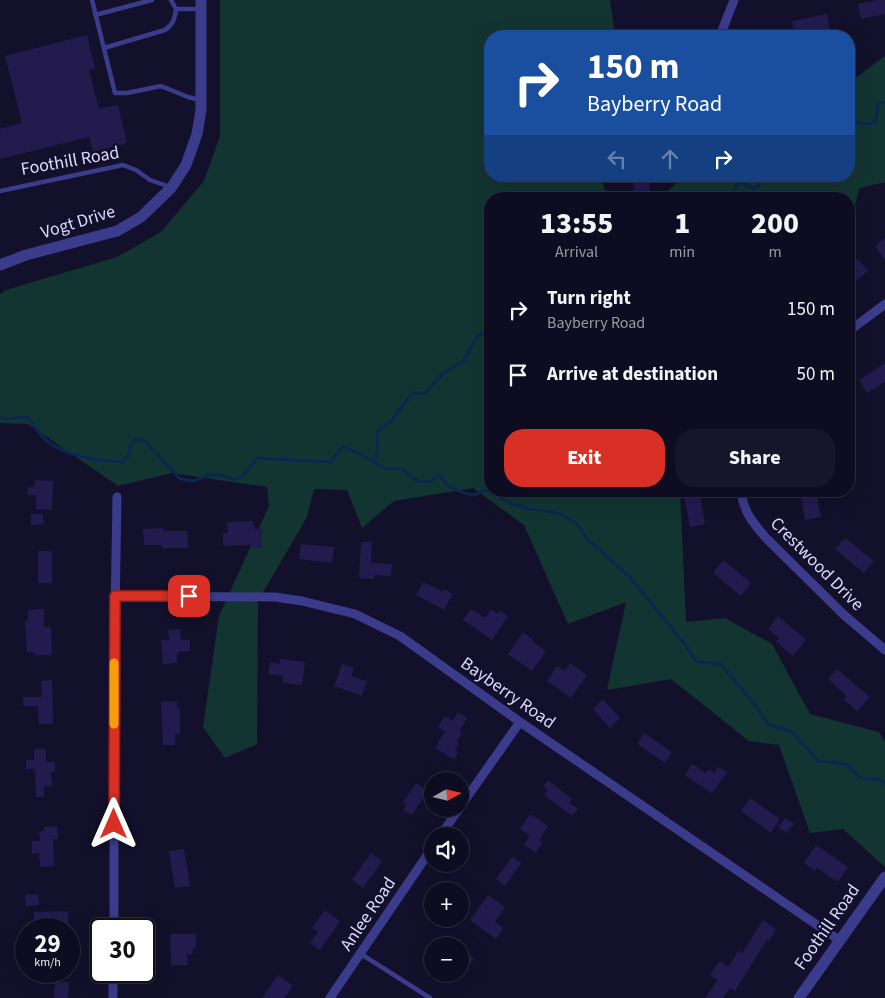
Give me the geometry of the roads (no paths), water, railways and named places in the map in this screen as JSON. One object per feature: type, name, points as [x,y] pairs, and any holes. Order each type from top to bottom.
[{"type":"street","points":[[722,30],[734,0]]},
{"type":"street","name":"Vogt Drive","points":[[0,265],[26,255],[117,231],[142,217],[171,188],[186,165],[197,134],[201,101],[201,4]]},
{"type":"street","points":[[855,326],[885,304]]},
{"type":"street","points":[[114,918],[117,497]]},
{"type":"street","name":"Crestwood Drive","points":[[742,497],[746,512],[766,538],[843,614],[885,650]]},
{"type":"street","name":"Bayberry Road","points":[[115,596],[275,597],[302,601],[348,612],[400,636],[520,722],[839,940]]},
{"type":"street","points":[[469,794],[520,722]]},
{"type":"street","name":"Anlee Road","points":[[330,998],[424,860]]},
{"type":"street","name":"Foothill Road","points":[[799,998],[885,876]]},
{"type":"street","points":[[113,983],[113,998]]},
{"type":"lane","points":[[92,0],[115,92],[127,93],[161,86],[188,98],[201,101]]},
{"type":"lane","points":[[95,15],[152,0]]},
{"type":"lane","points":[[104,48],[171,27],[176,9],[171,0]]},
{"type":"lane","points":[[176,9],[201,4]]},
{"type":"lane","name":"Foothill Road","points":[[0,191],[123,166],[136,170],[150,180],[171,188]]},
{"type":"lane","points":[[361,954],[430,998]]},
{"type":"waterway","points":[[855,122],[868,124],[876,122],[878,103],[885,102]]},
{"type":"waterway","points":[[733,192],[737,185],[744,183],[753,189],[760,182]]},
{"type":"waterway","points":[[0,417],[5,419],[27,417],[44,439],[54,446],[73,454],[93,459],[122,462],[129,454],[130,444],[136,439],[146,442],[180,479],[193,481],[209,475],[220,475],[234,479],[242,477],[257,458],[331,462],[343,446],[370,459],[376,458],[378,431],[391,421],[413,393],[425,393],[443,373],[463,362],[478,335],[484,333]]},
{"type":"waterway","points":[[370,459],[385,469],[402,469],[419,482],[430,481],[440,475],[448,486],[464,493],[473,495],[484,491]]},
{"type":"waterway","points":[[500,497],[510,503],[529,509],[558,513],[575,522],[587,539],[629,576],[687,647],[696,661],[722,665],[756,706],[768,724],[792,732],[818,761],[847,764],[860,778],[879,779],[885,784]]}]
